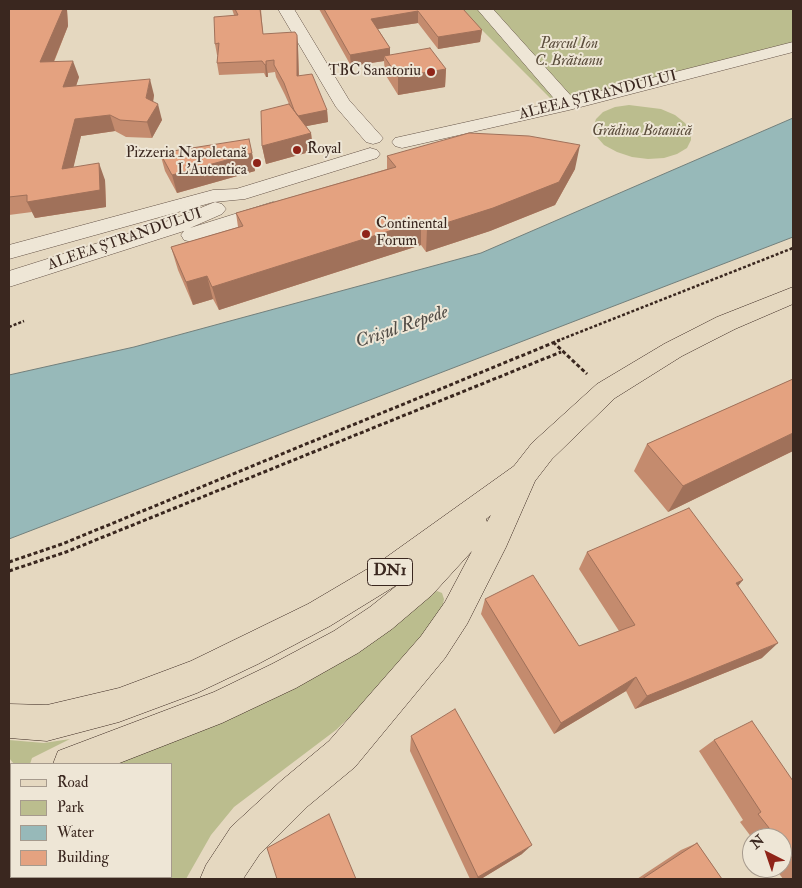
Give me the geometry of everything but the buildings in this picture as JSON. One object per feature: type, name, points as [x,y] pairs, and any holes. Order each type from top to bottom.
[{"type":"main road","name":"DN1","points":[[9,722],[47,722],[119,705],[197,676],[246,654],[319,615],[392,571],[524,474],[542,451],[606,391],[672,350],[726,323],[793,295]]},
{"type":"main road","points":[[74,763],[222,706],[284,676],[346,642],[381,618],[421,585],[524,474]]},
{"type":"main road","points":[[220,879],[245,841],[295,793],[342,754],[432,647],[456,613],[495,538],[524,474]]},
{"type":"street","points":[[286,9],[342,103],[385,150]]},
{"type":"street","points":[[485,9],[569,105]]},
{"type":"street","name":"ALEEA ȘTRANDULUI","points":[[9,252],[213,196],[238,194],[343,172],[385,150],[793,47]]},
{"type":"street","points":[[9,262],[238,194]]},
{"type":"street","name":"ALEEA ȘTRANDULUI","points":[[9,279],[183,231],[207,213],[238,194]]},
{"type":"street","points":[[183,231],[296,202]]},
{"type":"path","points":[[9,562],[62,544],[553,342],[793,248]]},
{"type":"path","points":[[9,326],[24,321]]},
{"type":"path","points":[[553,342],[561,352],[606,391]]},
{"type":"path","points":[[9,571],[66,552],[561,352]]},
{"type":"green space","name":"Parcul Ion C. Brătianu","points":[[461,9],[793,9],[793,44],[555,103]]},
{"type":"green space","name":"Grădina Botanică","points":[[629,105],[661,109],[675,115],[685,123],[691,132],[691,140],[687,148],[677,154],[664,158],[648,159],[632,157],[604,145],[597,137],[593,128],[596,119],[603,112],[615,107]]},
{"type":"green space","points":[[437,591],[442,593],[443,605],[425,634],[381,687],[336,730],[234,807],[211,835],[186,879],[81,879],[172,878],[172,763],[117,763],[201,731]]},
{"type":"green space","points":[[70,739],[32,758],[30,763],[13,763],[9,758],[9,740],[44,743]]},
{"type":"water","name":"Crișul Repede","points":[[793,118],[793,237],[9,539],[9,375],[134,347],[481,253]]},
{"type":"place","name":"TBC Sanatoriu","points":[[431,72]]},
{"type":"place","name":"Royal","points":[[297,150]]},
{"type":"place","name":"Pizzeria Napoletană L'Autentica","points":[[257,163]]},
{"type":"place","name":"Continental Forum","points":[[366,234]]}]
